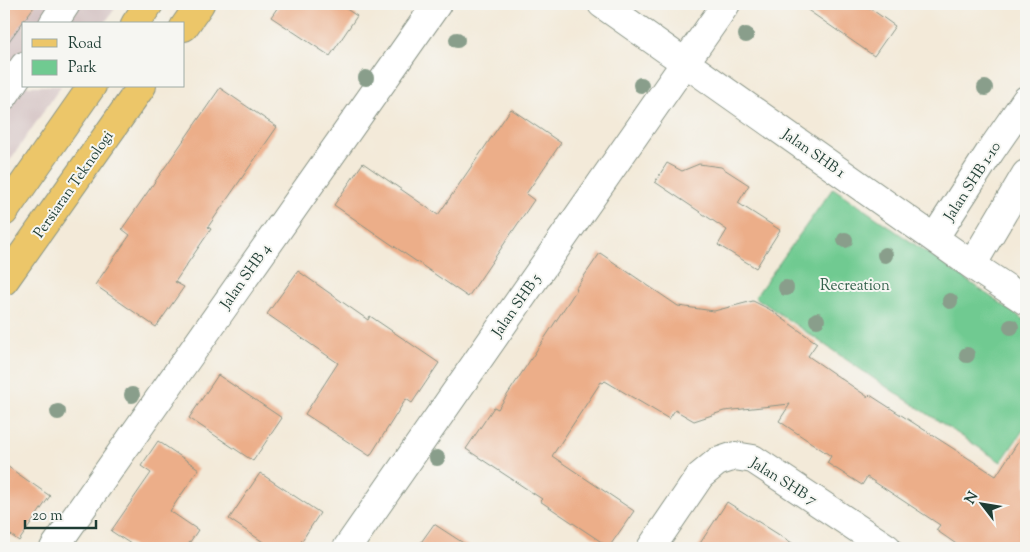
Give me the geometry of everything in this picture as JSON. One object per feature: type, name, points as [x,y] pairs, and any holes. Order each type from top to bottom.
[{"type":"main road","points":[[136,22],[149,4]]},
{"type":"main road","points":[[185,26],[200,4]]},
{"type":"main road","points":[[4,212],[91,88]]},
{"type":"main road","name":"Persiaran Teknologi","points":[[4,281],[141,88]]},
{"type":"street","points":[[54,22],[66,4]]},
{"type":"street","name":"Jalan SHB 4","points":[[54,548],[437,4]]},
{"type":"street","name":"Jalan SHB 1","points":[[602,4],[1026,301]]},
{"type":"street","name":"Jalan SHB 5","points":[[347,548],[726,4]]},
{"type":"street","points":[[4,96],[22,69]]},
{"type":"street","name":"Jalan SHB 1-10","points":[[935,237],[1026,100]]},
{"type":"street","points":[[972,265],[1025,175],[990,152]]},
{"type":"street","name":"Jalan SHB 7","points":[[651,548],[700,476],[717,462],[735,456],[753,459],[888,548]]},
{"type":"shaded area","points":[[4,4],[118,4],[105,22],[22,22],[22,88],[60,88],[4,169]]},
{"type":"green space","name":"Recreation","points":[[833,188],[1026,321],[1026,426],[1001,462],[876,380],[755,297]]},
{"type":"building","points":[[4,4],[36,4],[22,22],[4,48]]},
{"type":"building","points":[[280,4],[339,4],[357,16],[330,56],[271,17]]},
{"type":"building","points":[[799,4],[864,4],[895,26],[874,56]]},
{"type":"building","points":[[220,88],[277,127],[208,227],[211,229],[175,282],[184,287],[156,327],[95,285],[130,235],[122,229]]},
{"type":"building","points":[[511,109],[561,143],[526,194],[534,200],[468,297],[334,205],[363,163],[438,215]]},
{"type":"building","points":[[667,163],[682,171],[699,164],[721,167],[749,185],[738,203],[780,230],[756,268],[718,245],[727,230],[655,182]]},
{"type":"building","points":[[600,253],[678,306],[714,311],[753,301],[769,309],[817,343],[808,356],[868,397],[870,395],[996,476],[1026,430],[1026,548],[962,548],[936,530],[940,525],[867,477],[862,485],[827,463],[831,456],[779,421],[790,404],[724,411],[694,421],[675,410],[669,419],[605,381],[601,382],[552,456],[634,511],[609,547],[540,501],[542,499],[466,449],[494,407],[498,409]]},
{"type":"building","points":[[298,271],[368,320],[370,316],[439,363],[412,403],[406,399],[370,456],[305,414],[338,363],[267,314]]},
{"type":"building","points":[[218,375],[282,418],[253,461],[189,418]]},
{"type":"building","points":[[158,441],[199,469],[170,511],[198,530],[186,548],[137,548],[111,531],[151,473],[141,466]]},
{"type":"building","points":[[4,464],[50,496],[19,541],[4,530]]},
{"type":"building","points":[[260,473],[320,513],[297,548],[272,548],[229,519]]},
{"type":"building","points":[[727,502],[800,548],[697,548]]},
{"type":"building","points":[[434,524],[471,548],[417,548]]}]
